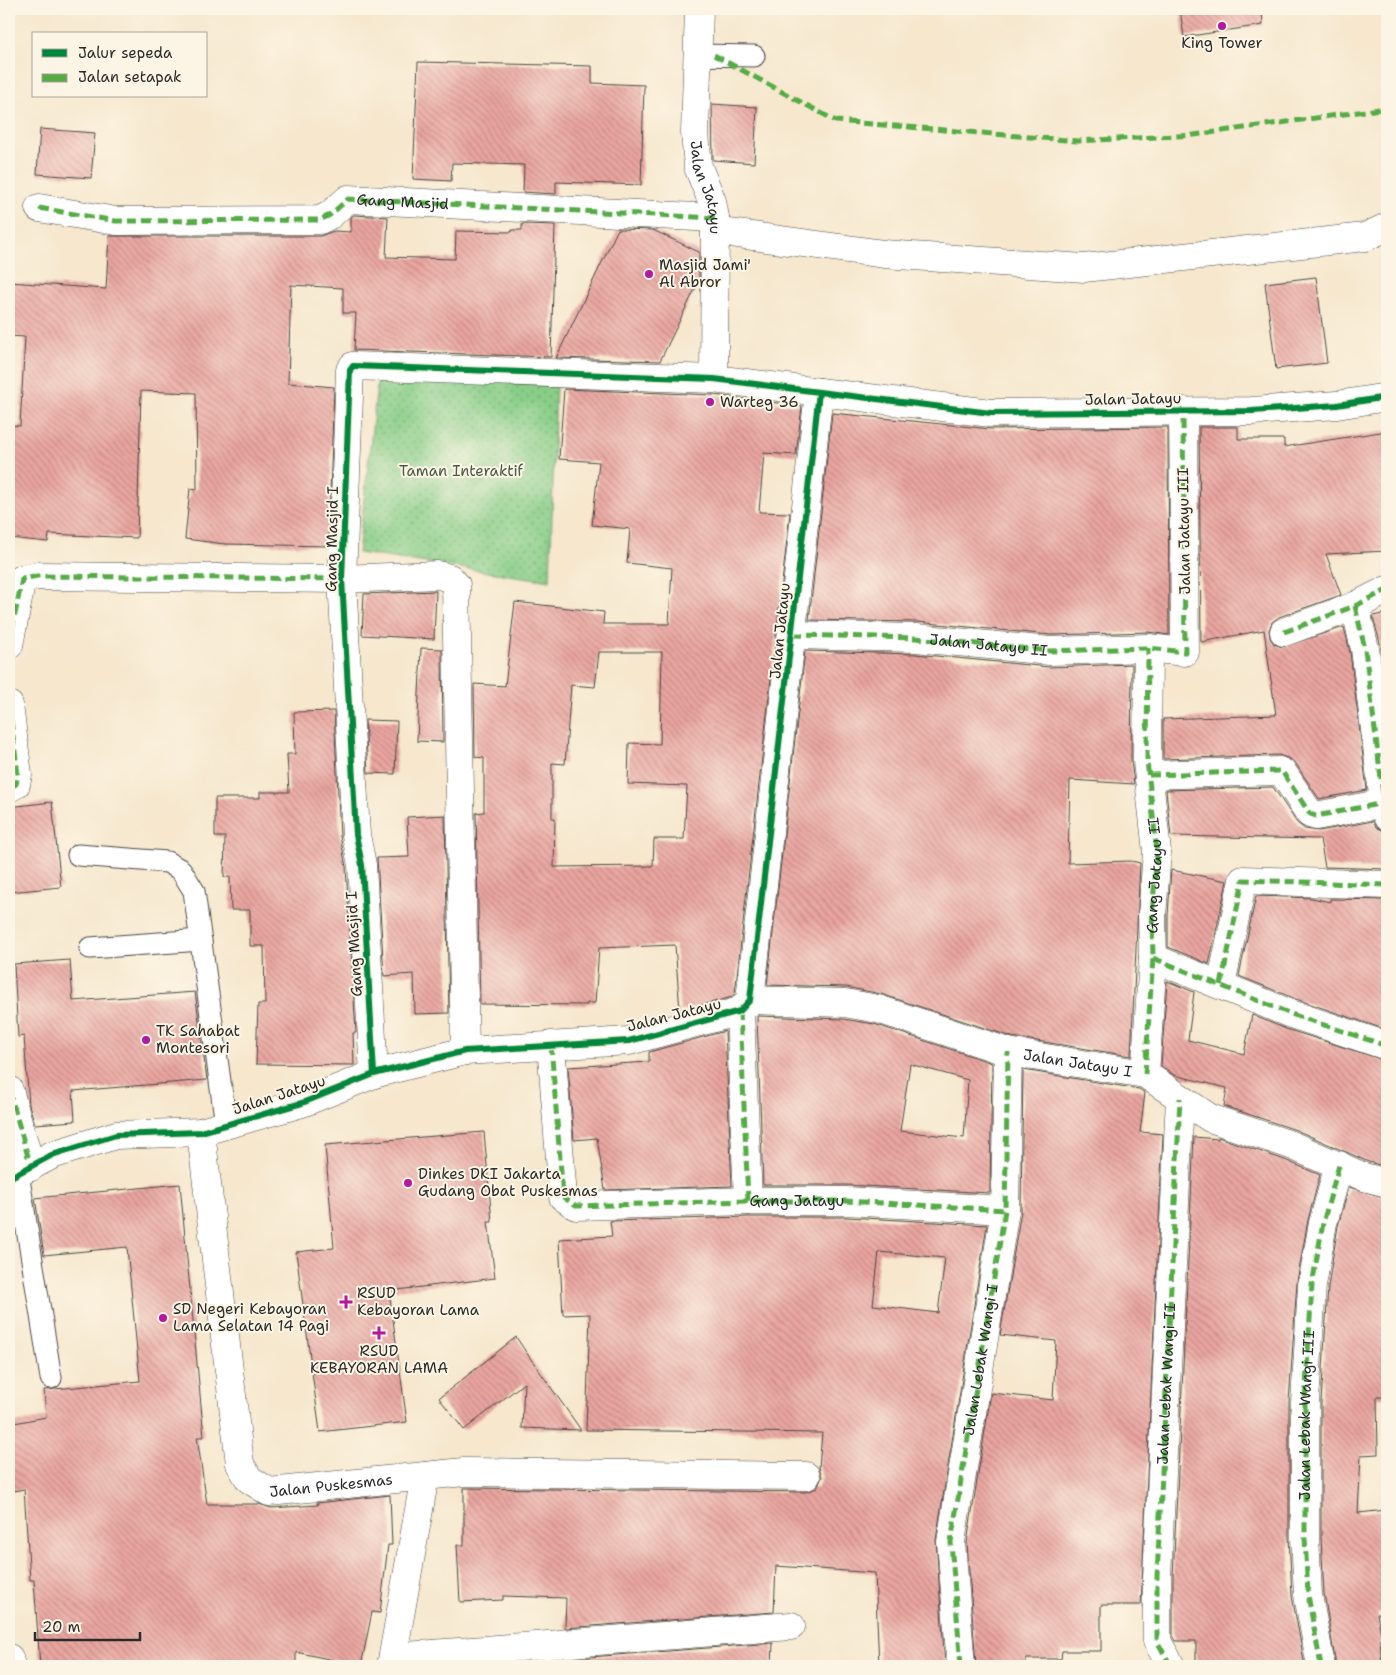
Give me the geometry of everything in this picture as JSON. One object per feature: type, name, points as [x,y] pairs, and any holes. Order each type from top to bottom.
[{"type":"street","name":"Jalan Jatayu","points":[[699,9],[696,55],[695,133],[698,167],[712,201],[715,224],[714,379],[991,413],[1252,412],[1387,397]]},
{"type":"street","name":"Gang Masjid","points":[[39,208],[116,221],[320,220],[330,215],[348,199],[715,224],[884,254],[1084,268],[1365,237],[1387,227]]},
{"type":"street","name":"Gang Masjid I","points":[[374,1074],[362,865],[356,835],[342,579],[350,370],[353,366],[714,379]]},
{"type":"street","name":"Jalan Jatayu","points":[[19,1173],[52,1155],[116,1135],[213,1129],[302,1103],[374,1074],[465,1051],[629,1041],[745,1005],[793,635],[819,392]]},
{"type":"street","name":"Jalan Jatayu III","points":[[1183,411],[1185,652]]},
{"type":"street","points":[[342,579],[438,575],[450,578],[456,585],[465,1051]]},
{"type":"street","name":"Gang Masjid I","points":[[9,645],[22,580],[37,576],[342,579]]},
{"type":"street","points":[[1284,632],[1355,606],[1387,590]]},
{"type":"street","points":[[1149,774],[1279,771],[1283,773],[1313,816],[1386,810],[1369,673],[1355,606]]},
{"type":"street","name":"Jalan Jatayu II","points":[[793,635],[916,638],[1050,651],[1148,648],[1185,652]]},
{"type":"street","name":"Gang Jatayu II","points":[[1145,1074],[1153,958],[1152,916],[1157,852],[1149,774],[1148,648]]},
{"type":"street","points":[[9,705],[18,775],[16,784],[9,788]]},
{"type":"street","points":[[1221,985],[1243,880],[1387,885]]},
{"type":"street","points":[[1153,958],[1291,1014],[1387,1046]]},
{"type":"street","name":"Jalan Jatayu I","points":[[745,1005],[845,1003],[878,1009],[1008,1052],[1145,1074],[1210,1118],[1291,1145],[1364,1177],[1387,1183]]},
{"type":"street","name":"Gang Jatayu","points":[[745,1005],[748,1200],[846,1200],[1005,1210]]},
{"type":"street","points":[[551,1045],[563,1197],[576,1206],[748,1200]]},
{"type":"street","name":"Jalan Lebak Wangi I","points":[[961,1666],[950,1542],[1005,1210],[1008,1052]]},
{"type":"street","points":[[9,1090],[19,1173]]},
{"type":"street","name":"Jalan Lebak Wangi II","points":[[1171,1666],[1157,1642],[1157,1577],[1180,1098]]},
{"type":"street","name":"Jalan Puskesmas","points":[[213,1129],[240,1464],[249,1479],[269,1492],[464,1472],[806,1476]]},
{"type":"street","name":"Jalan Lebak Wangi III","points":[[1321,1666],[1308,1595],[1305,1537],[1305,1403],[1312,1285],[1323,1223],[1339,1165]]},
{"type":"street","points":[[425,1476],[392,1662],[790,1626]]},
{"type":"street","points":[[9,1658],[11,1666]]},
{"type":"lane","points":[[696,55],[754,56]]},
{"type":"lane","points":[[78,855],[167,862],[181,870],[194,890],[201,940],[213,1129]]},
{"type":"lane","points":[[90,948],[201,940]]},
{"type":"lane","points":[[19,1173],[51,1378]]},
{"type":"green space","name":"Taman Interaktif","points":[[378,376],[556,382],[550,581],[358,553]]},
{"type":"building","name":"King Tower","points":[[1180,9],[1262,9],[1263,25],[1184,37]]},
{"type":"building","points":[[418,62],[592,66],[592,83],[644,85],[641,185],[556,182],[556,194],[523,192],[524,165],[452,163],[451,181],[413,179]]},
{"type":"building","points":[[712,104],[757,107],[754,163],[713,160]]},
{"type":"building","points":[[40,129],[95,133],[91,178],[37,174]]},
{"type":"building","points":[[354,215],[388,217],[386,257],[455,259],[456,231],[512,232],[512,230],[522,230],[522,224],[555,225],[551,357],[354,350],[356,313],[343,313],[343,288],[291,285],[288,383],[334,387],[328,546],[225,544],[185,539],[190,489],[197,490],[196,393],[141,391],[137,538],[49,534],[48,542],[9,538],[9,425],[20,426],[25,337],[9,336],[9,282],[106,289],[109,236],[320,236],[334,231],[351,232],[351,217]]},
{"type":"building","points":[[618,229],[653,230],[699,252],[699,281],[660,361],[556,358]]},
{"type":"building","points":[[1316,277],[1327,363],[1276,369],[1265,283]]},
{"type":"building","points":[[564,389],[713,395],[802,406],[796,455],[764,453],[759,512],[790,513],[735,993],[732,997],[680,1011],[675,945],[599,948],[595,1003],[587,1003],[587,1005],[480,1004],[476,813],[484,812],[484,758],[475,757],[474,684],[505,686],[515,602],[604,612],[603,624],[669,624],[672,568],[627,563],[630,529],[592,525],[599,462],[559,459]],"holes":[[[599,652],[662,652],[660,744],[629,743],[628,784],[687,786],[684,839],[654,839],[653,866],[554,867],[555,818],[552,818],[552,763],[565,764],[571,685],[595,687]]]},
{"type":"building","points":[[832,413],[991,429],[1168,427],[1169,635],[1148,632],[1051,635],[917,622],[809,620]]},
{"type":"building","points":[[1199,427],[1238,427],[1238,439],[1284,439],[1284,447],[1387,431],[1387,551],[1326,554],[1341,595],[1279,617],[1272,622],[1269,630],[1270,638],[1274,644],[1282,647],[1344,627],[1350,652],[1367,790],[1319,799],[1296,764],[1290,759],[1279,755],[1163,759],[1163,719],[1276,715],[1264,630],[1201,642]]},
{"type":"building","points":[[436,591],[434,639],[362,635],[364,594]]},
{"type":"building","points":[[1387,613],[1387,702],[1381,647],[1373,616]]},
{"type":"building","points":[[421,648],[442,649],[443,742],[417,741]]},
{"type":"building","points":[[805,651],[915,654],[1049,667],[1132,664],[1131,761],[1134,784],[1070,780],[1068,863],[1131,861],[1140,863],[1131,1056],[1012,1037],[881,994],[846,987],[767,985]]},
{"type":"building","points":[[334,711],[340,836],[346,867],[356,1033],[353,1033],[354,1065],[256,1064],[258,1004],[265,1004],[264,946],[250,946],[250,910],[231,910],[230,877],[224,877],[225,837],[215,837],[215,798],[260,798],[260,792],[289,792],[287,754],[295,754],[294,712]]},
{"type":"building","points":[[365,720],[397,721],[395,774],[368,773]]},
{"type":"building","points":[[1273,787],[1297,823],[1305,829],[1319,831],[1373,821],[1376,827],[1384,831],[1387,845],[1387,869],[1325,867],[1320,839],[1171,836],[1166,790]]},
{"type":"building","points":[[52,802],[61,887],[9,892],[9,807]]},
{"type":"building","points":[[445,815],[449,1013],[415,1014],[414,974],[384,976],[377,858],[409,857],[407,817]]},
{"type":"building","points":[[1171,870],[1227,881],[1209,964],[1168,947]]},
{"type":"building","points":[[1256,896],[1312,898],[1330,902],[1330,899],[1387,900],[1387,1030],[1296,999],[1239,976]]},
{"type":"building","points":[[70,960],[73,1001],[195,992],[207,1080],[73,1091],[75,1121],[35,1124],[29,1105],[24,1036],[18,1037],[14,964]]},
{"type":"building","points":[[1167,981],[1194,992],[1188,1040],[1244,1054],[1252,1015],[1286,1029],[1387,1061],[1387,1167],[1369,1162],[1296,1130],[1224,1106],[1227,1088],[1174,1075],[1161,1066]]},
{"type":"building","points":[[757,1016],[843,1019],[874,1024],[992,1063],[990,1193],[847,1185],[763,1185]],"holes":[[[910,1064],[968,1080],[964,1138],[900,1131]]]},
{"type":"building","points":[[725,1031],[732,1186],[605,1190],[597,1138],[574,1140],[568,1067],[649,1062],[649,1052]]},
{"type":"building","points":[[1023,1070],[1139,1089],[1145,1093],[1140,1132],[1163,1134],[1141,1605],[1101,1605],[1101,1651],[1062,1651],[1061,1659],[1026,1659],[1026,1664],[976,1666],[967,1543],[991,1393],[1053,1400],[1056,1341],[1000,1335],[1021,1211]]},
{"type":"building","points":[[484,1132],[492,1222],[488,1222],[495,1278],[389,1291],[407,1422],[320,1432],[296,1252],[334,1248],[325,1145]]},
{"type":"building","points":[[1194,1137],[1218,1139],[1218,1137],[1285,1160],[1320,1175],[1308,1220],[1297,1282],[1289,1402],[1289,1537],[1292,1596],[1305,1666],[1196,1666],[1196,1641],[1175,1641],[1173,1637],[1173,1577]]},
{"type":"building","points":[[180,1184],[204,1437],[197,1437],[207,1504],[259,1504],[271,1508],[318,1505],[317,1503],[390,1495],[392,1545],[388,1545],[380,1613],[372,1612],[361,1666],[296,1652],[296,1666],[40,1666],[34,1580],[30,1580],[24,1489],[9,1492],[9,1424],[46,1417],[44,1390],[140,1381],[127,1247],[44,1255],[35,1198]]},
{"type":"building","points":[[1349,1187],[1387,1198],[1387,1397],[1377,1397],[1378,1454],[1361,1455],[1358,1513],[1387,1510],[1387,1613],[1377,1614],[1382,1639],[1380,1639],[1382,1666],[1336,1666],[1324,1593],[1321,1537],[1321,1403],[1328,1287],[1338,1226]]},
{"type":"building","points":[[748,1217],[846,1217],[987,1225],[936,1540],[945,1666],[879,1666],[875,1573],[776,1566],[774,1612],[565,1628],[566,1598],[503,1596],[503,1600],[460,1602],[457,1545],[464,1545],[464,1488],[806,1492],[817,1488],[822,1477],[819,1467],[822,1433],[586,1430],[590,1314],[563,1315],[559,1239],[612,1236],[610,1221]],"holes":[[[879,1252],[945,1258],[938,1313],[873,1305]]]},
{"type":"building","points":[[516,1337],[581,1430],[522,1428],[524,1383],[464,1430],[439,1398]]},
{"type":"building","points":[[773,1643],[772,1666],[564,1666],[564,1659]]},
{"type":"marked path","points":[[714,55],[836,121],[1078,141],[1194,135],[1387,108]]},
{"type":"marked path","points":[[39,208],[116,221],[320,220],[330,215],[348,199],[715,218]]},
{"type":"marked path","points":[[793,635],[916,638],[1050,651],[1148,648],[1185,652],[1183,411]]},
{"type":"marked path","points":[[9,645],[22,579],[37,576],[342,579]]},
{"type":"marked path","points":[[1284,632],[1355,606],[1387,590]]},
{"type":"marked path","points":[[1355,606],[1365,649],[1384,803]]},
{"type":"marked path","points":[[1145,1074],[1153,958],[1152,916],[1157,852],[1147,761],[1148,648]]},
{"type":"marked path","points":[[9,705],[18,775],[16,784],[9,788]]},
{"type":"marked path","points":[[1149,775],[1279,771],[1283,773],[1310,814],[1316,816],[1384,803],[1387,816]]},
{"type":"marked path","points":[[1221,985],[1243,880],[1387,885]]},
{"type":"marked path","points":[[1153,958],[1291,1014],[1387,1046]]},
{"type":"marked path","points":[[740,1011],[748,1201],[846,1201],[1005,1210]]},
{"type":"marked path","points":[[551,1045],[563,1197],[576,1206],[748,1201]]},
{"type":"marked path","points":[[961,1666],[951,1542],[1005,1210],[1008,1052]]},
{"type":"marked path","points":[[9,1090],[31,1167]]},
{"type":"marked path","points":[[1171,1666],[1157,1641],[1157,1577],[1180,1098]]},
{"type":"marked path","points":[[1321,1666],[1308,1595],[1305,1537],[1305,1403],[1312,1285],[1323,1223],[1339,1165]]},
{"type":"cycle path","points":[[374,1074],[362,865],[356,835],[342,579],[350,370],[353,366],[714,379],[991,413],[1252,411],[1337,405],[1387,397]]},
{"type":"cycle path","points":[[9,1178],[52,1155],[116,1135],[201,1132],[302,1103],[374,1074],[465,1051],[629,1041],[740,1011],[750,1000],[819,392]]},
{"type":"place","name":"King Tower","points":[[1222,26]]},
{"type":"place","name":"Masjid Jami' Al Abror","points":[[649,274]]},
{"type":"place","name":"Warteg 36","points":[[710,402]]},
{"type":"place","name":"TK Sahabat Montesori","points":[[146,1040]]},
{"type":"place","name":"Dinkes DKI Jakarta Gudang Obat Puskesmas","points":[[408,1183]]},
{"type":"place","name":"RSUD Kebayoran Lama","points":[[346,1302]]},
{"type":"place","name":"SD Negeri Kebayoran Lama Selatan 14 Pagi","points":[[163,1318]]},
{"type":"place","name":"RSUD KEBAYORAN LAMA","points":[[379,1333]]}]
